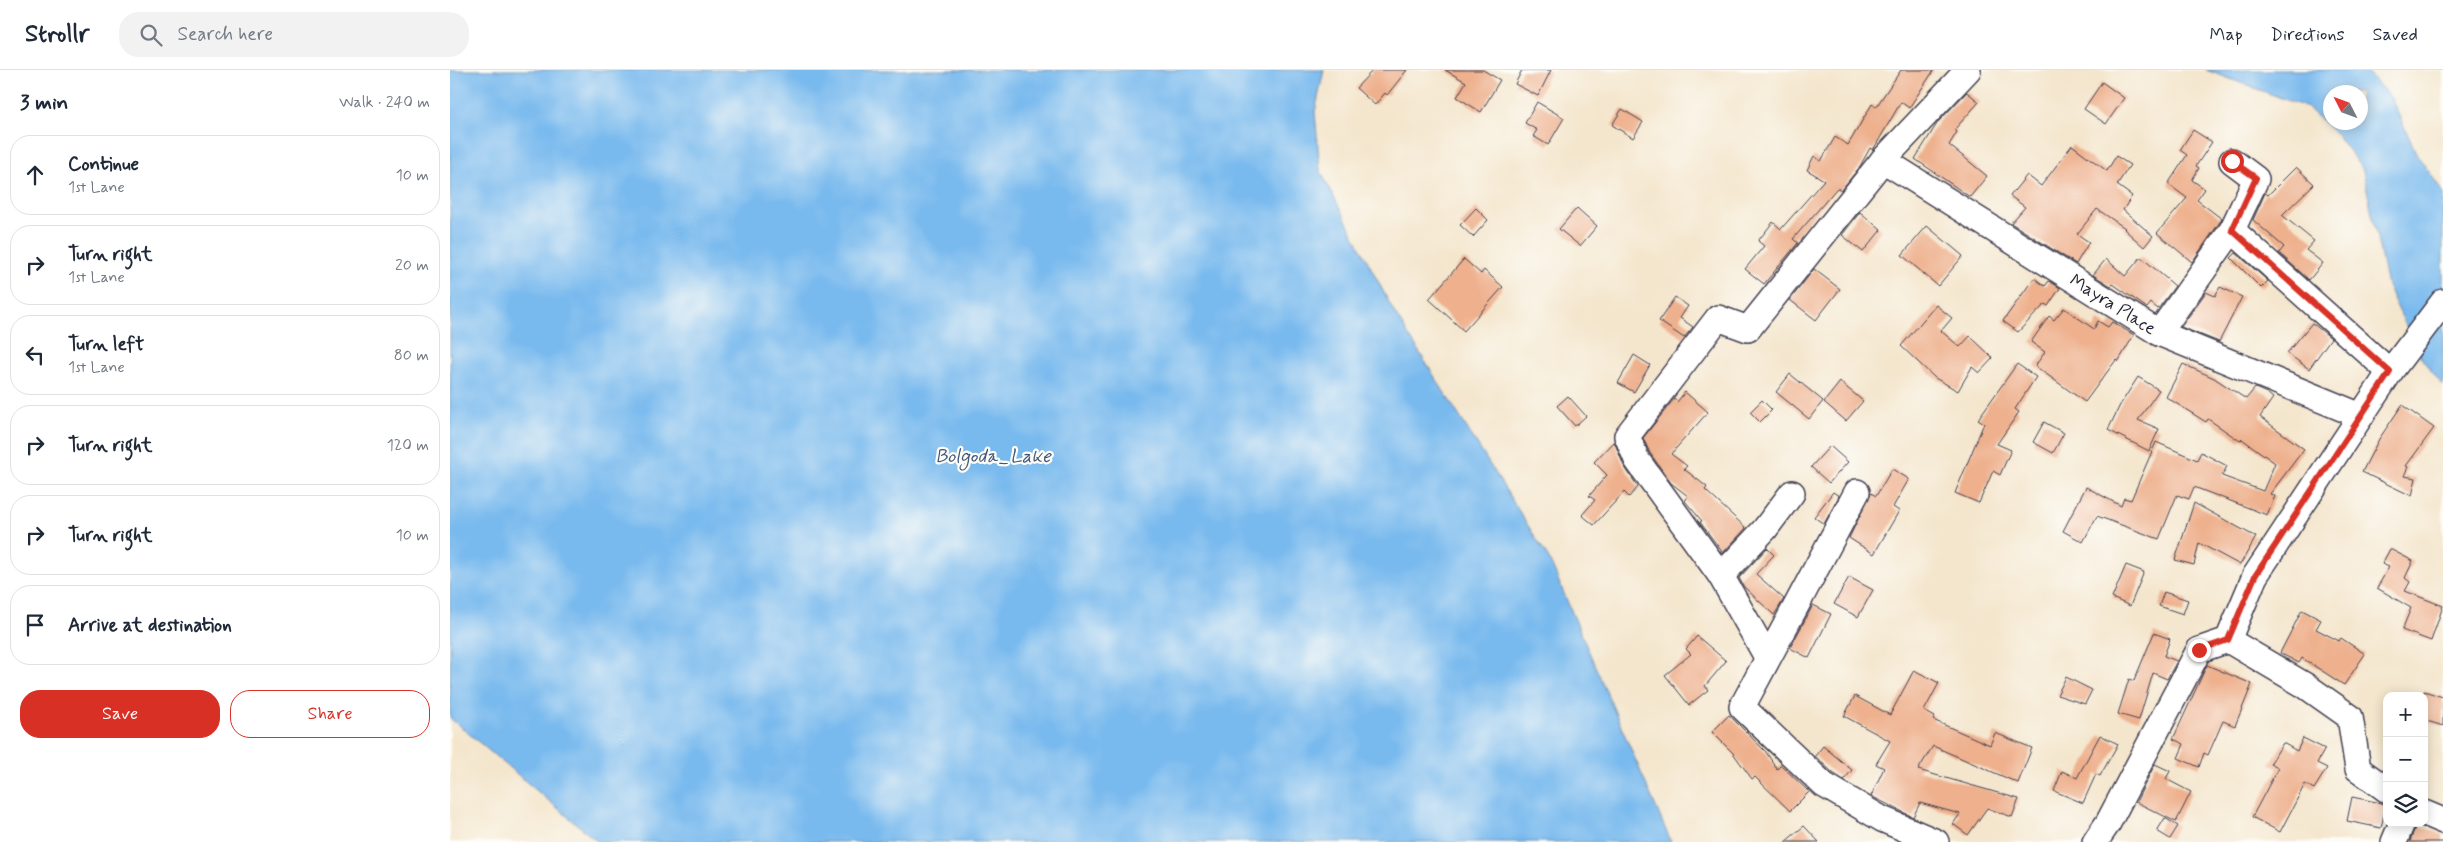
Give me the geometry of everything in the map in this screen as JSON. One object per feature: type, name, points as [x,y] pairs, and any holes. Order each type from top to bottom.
[{"type":"street","points":[[1767,657],[1721,576],[1638,460],[1627,436],[1718,318],[1748,329],[1883,160],[1968,70]]},
{"type":"street","name":"Mayra Place","points":[[1883,160],[2159,333],[2361,416]]},
{"type":"street","points":[[2159,333],[2232,230],[2256,178],[2232,161]]},
{"type":"street","points":[[2232,230],[2393,369]]},
{"type":"street","points":[[2095,842],[2108,823],[2199,650],[2228,640],[2255,576],[2393,369],[2443,302]]},
{"type":"street","points":[[1857,492],[1767,657],[1742,707],[1824,785],[1882,819],[1936,842]]},
{"type":"street","points":[[1721,576],[1765,529],[1792,493]]},
{"type":"street","points":[[2228,640],[2306,686],[2350,717],[2358,769],[2383,787]]},
{"type":"street","points":[[2428,815],[2443,821]]},
{"type":"street","points":[[2394,842],[2400,827]]},
{"type":"water","name":"Bolgoda_Lake","points":[[450,70],[1324,70],[1315,112],[1320,170],[1394,312],[1549,559],[1671,842],[598,842],[450,718]]},
{"type":"water","points":[[2206,70],[2365,70],[2391,98],[2417,155],[2443,192],[2443,386],[2422,359],[2387,286],[2363,170],[2332,130],[2368,130],[2368,85],[2323,85],[2323,122],[2308,108]]},
{"type":"building","points":[[1373,70],[1407,70],[1387,95],[1385,93],[1375,105],[1356,88]]},
{"type":"building","points":[[1445,70],[1483,70],[1500,80],[1481,112],[1457,97],[1466,82]]},
{"type":"building","points":[[1522,70],[1551,70],[1538,96],[1515,84]]},
{"type":"building","points":[[1901,70],[1934,70],[1909,108],[1901,102],[1873,150],[1870,148],[1859,168],[1841,190],[1837,188],[1793,239],[1798,243],[1764,284],[1745,269],[1764,246],[1758,241],[1773,222],[1781,229],[1824,180],[1807,170],[1814,156],[1821,161],[1835,137],[1848,145],[1872,104],[1876,107]]},
{"type":"building","points":[[2102,82],[2124,98],[2106,124],[2084,109]]},
{"type":"building","points":[[1967,92],[1979,102],[1954,130],[1957,132],[1949,145],[1987,176],[1970,197],[1915,159],[1938,122]]},
{"type":"building","points":[[1537,102],[1564,118],[1548,145],[1533,136],[1537,130],[1525,123]]},
{"type":"building","points":[[1622,109],[1643,122],[1633,138],[1612,125]]},
{"type":"building","points":[[2193,130],[2212,142],[2196,166],[2199,168],[2192,180],[2205,189],[2197,200],[2222,219],[2192,262],[2157,233],[2187,198],[2168,184],[2187,155],[2180,150]]},
{"type":"building","points":[[2072,145],[2107,171],[2116,156],[2130,165],[2117,185],[2132,196],[2123,210],[2153,236],[2144,247],[2125,228],[2097,209],[2077,234],[2089,242],[2076,264],[2011,223],[2025,207],[2010,196],[2027,175],[2041,186]]},
{"type":"building","points":[[2296,167],[2314,184],[2282,215],[2314,241],[2306,250],[2323,263],[2309,280],[2279,253],[2284,247],[2253,220],[2265,193],[2268,195]]},
{"type":"building","points":[[1476,208],[1488,220],[1473,237],[1460,225]]},
{"type":"building","points":[[1577,208],[1597,226],[1580,246],[1559,229]]},
{"type":"building","points":[[1860,212],[1881,230],[1863,252],[1842,235]]},
{"type":"building","points":[[1927,226],[1963,256],[1938,286],[1902,255]]},
{"type":"building","points":[[2236,253],[2268,281],[2261,288],[2231,258]]},
{"type":"building","points":[[2141,257],[2175,286],[2158,309],[2151,303],[2147,308],[2113,284],[2111,286],[2093,275],[2106,259],[2125,276]]},
{"type":"building","points":[[1464,259],[1481,274],[1484,270],[1503,287],[1464,331],[1429,299]]},
{"type":"building","points":[[1814,269],[1840,289],[1816,320],[1790,300]]},
{"type":"building","points":[[2034,278],[2045,286],[2049,281],[2060,288],[2048,306],[2045,304],[2018,332],[2003,321]]},
{"type":"building","points":[[2220,287],[2242,297],[2219,342],[2181,327],[2206,292],[2215,296]]},
{"type":"building","points":[[1675,297],[1688,306],[1680,318],[1693,327],[1684,338],[1659,321]]},
{"type":"building","points":[[1936,305],[1952,318],[1941,331],[1960,347],[1970,336],[1993,358],[1979,373],[1972,367],[1958,391],[1935,378],[1901,346]]},
{"type":"building","points":[[2064,308],[2094,329],[2098,321],[2108,327],[2112,322],[2134,335],[2118,362],[2116,360],[2085,402],[2035,366],[2045,352],[2031,342],[2049,316],[2054,320]]},
{"type":"building","points":[[2312,323],[2331,338],[2309,369],[2287,353]]},
{"type":"building","points":[[1634,355],[1650,365],[1634,392],[1618,383]]},
{"type":"building","points":[[2017,364],[2036,377],[2015,409],[2019,412],[1997,444],[2011,450],[2000,475],[1993,471],[1979,503],[1955,493],[1984,423],[1978,419]]},
{"type":"building","points":[[2183,364],[2214,378],[2246,399],[2255,388],[2267,393],[2273,398],[2260,417],[2304,449],[2270,494],[2275,496],[2267,515],[2194,487],[2189,499],[2177,495],[2159,539],[2097,516],[2083,542],[2063,531],[2086,487],[2121,506],[2124,498],[2131,500],[2156,442],[2197,460],[2201,452],[2227,466],[2222,476],[2263,491],[2275,463],[2242,439],[2240,441],[2208,419],[2206,422],[2166,397]]},
{"type":"building","points":[[1790,374],[1823,401],[1809,419],[1776,392]]},
{"type":"building","points":[[2138,377],[2159,390],[2138,420],[2159,429],[2149,451],[2108,430],[2120,405]]},
{"type":"building","points":[[1840,382],[1863,401],[1846,421],[1824,402]]},
{"type":"building","points":[[1685,392],[1708,412],[1671,454],[1687,466],[1684,469],[1707,487],[1705,490],[1746,528],[1723,553],[1700,522],[1702,521],[1685,501],[1688,496],[1671,483],[1650,453],[1643,438],[1674,399],[1677,402]]},
{"type":"building","points":[[1568,396],[1586,416],[1575,426],[1557,406]]},
{"type":"building","points":[[1762,400],[1772,410],[1760,422],[1750,412]]},
{"type":"building","points":[[2402,405],[2434,428],[2406,466],[2408,467],[2404,476],[2416,478],[2412,496],[2362,472],[2379,439]]},
{"type":"building","points":[[2044,422],[2064,433],[2053,453],[2033,442]]},
{"type":"building","points":[[1614,441],[1624,466],[1638,487],[1629,497],[1624,492],[1594,525],[1582,515],[1595,500],[1589,496],[1607,475],[1594,462]]},
{"type":"building","points":[[1830,446],[1848,462],[1829,483],[1811,467]]},
{"type":"building","points":[[1892,469],[1909,479],[1893,507],[1899,511],[1874,554],[1849,538],[1871,493],[1876,496]]},
{"type":"building","points":[[1833,492],[1839,496],[1824,524],[1814,517]]},
{"type":"building","points":[[2194,503],[2256,537],[2240,565],[2199,543],[2194,565],[2175,560]]},
{"type":"building","points":[[1767,548],[1774,555],[1756,574],[1784,599],[1774,615],[1744,587],[1739,578]]},
{"type":"building","points":[[2390,549],[2413,561],[2405,578],[2410,582],[2405,591],[2443,606],[2431,641],[2402,630],[2411,608],[2377,588],[2389,567],[2382,564]]},
{"type":"building","points":[[2126,565],[2144,572],[2130,606],[2112,598]]},
{"type":"building","points":[[1849,577],[1873,590],[1858,617],[1834,604]]},
{"type":"building","points":[[2164,592],[2188,600],[2183,614],[2159,606]]},
{"type":"building","points":[[1813,605],[1831,614],[1809,658],[1790,648]]},
{"type":"building","points":[[2302,610],[2321,620],[2316,629],[2339,641],[2341,638],[2365,654],[2344,685],[2302,658],[2299,663],[2280,653]]},
{"type":"building","points":[[2154,633],[2170,639],[2164,656],[2177,661],[2167,679],[2153,673],[2139,720],[2118,714],[2129,679],[2134,681]]},
{"type":"building","points":[[1697,636],[1726,661],[1705,686],[1708,690],[1689,705],[1665,675],[1691,654],[1686,649]]},
{"type":"building","points":[[2207,665],[2252,684],[2235,726],[2223,721],[2208,755],[2204,753],[2199,767],[2178,758],[2184,744],[2173,739]]},
{"type":"building","points":[[1914,670],[1939,683],[1924,711],[1935,717],[1933,720],[1990,745],[1995,733],[2032,748],[2018,783],[1933,746],[1918,770],[2019,799],[2012,817],[1987,808],[1968,835],[1953,824],[1960,814],[1920,803],[1913,817],[1871,796],[1884,768],[1876,764],[1890,741],[1844,716],[1855,696],[1890,715]]},
{"type":"building","points":[[2066,677],[2092,690],[2085,704],[2057,695]]},
{"type":"building","points":[[2428,692],[2443,697],[2443,726],[2428,721]]},
{"type":"building","points":[[1729,715],[1766,752],[1777,769],[1781,765],[1809,792],[1790,811],[1755,777],[1752,779],[1733,753],[1712,732]]},
{"type":"building","points":[[2100,735],[2118,744],[2100,776],[2096,774],[2083,803],[2054,791],[2062,771],[2077,778]]},
{"type":"building","points":[[2303,738],[2325,749],[2317,763],[2327,768],[2314,789],[2305,784],[2280,832],[2252,817],[2278,768],[2270,764],[2283,743],[2297,751]]},
{"type":"building","points":[[1823,746],[1852,770],[1844,780],[1833,773],[1815,756]]},
{"type":"building","points":[[2155,764],[2170,771],[2166,779],[2191,792],[2176,822],[2136,802]]},
{"type":"building","points":[[2352,797],[2383,803],[2381,828],[2347,821]]},
{"type":"building","points":[[2165,818],[2178,826],[2170,839],[2157,831]]},
{"type":"building","points":[[1804,826],[1819,842],[1785,842]]},
{"type":"building","points":[[2415,827],[2423,827],[2443,835],[2443,842],[2410,842]]},
{"type":"route","points":[[2199,650],[2228,640],[2255,576],[2390,372],[2232,230],[2256,178],[2232,161]]}]
